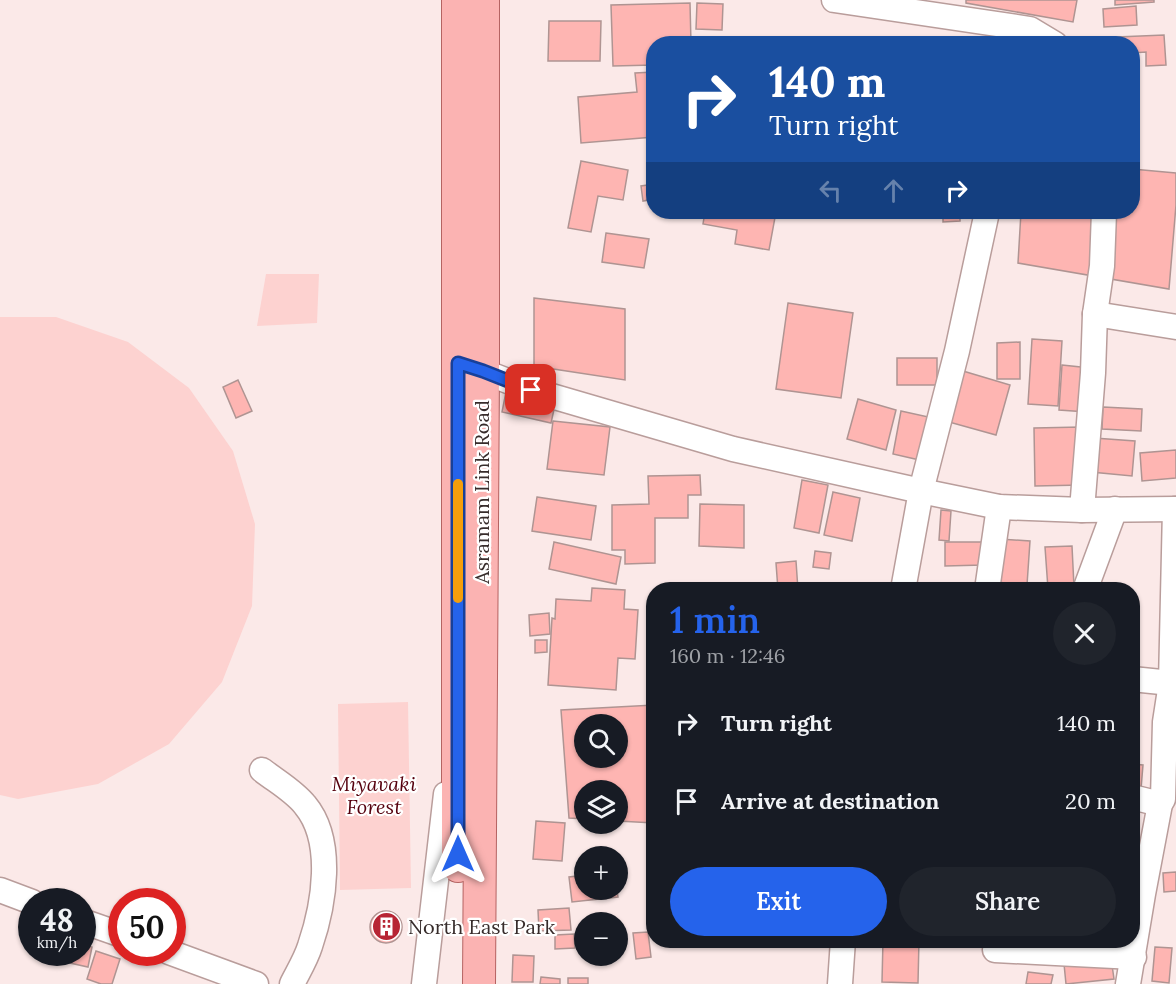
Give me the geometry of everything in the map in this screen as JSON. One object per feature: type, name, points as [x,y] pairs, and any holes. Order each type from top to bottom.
[{"type":"main road","name":"Asramam Link Road","points":[[459,0],[471,367],[479,984]]},
{"type":"main road","name":"Asramam Link Road","points":[[458,984],[471,367],[483,0]]},
{"type":"street","points":[[424,984],[447,781],[447,372],[452,0]]},
{"type":"street","points":[[834,0],[1028,36]]},
{"type":"street","points":[[904,582],[921,492],[957,351],[985,219]]},
{"type":"street","points":[[1082,510],[1104,219]]},
{"type":"street","points":[[1095,314],[1176,327]]},
{"type":"street","points":[[471,367],[531,390],[733,449],[921,492],[999,507],[1082,510],[1176,509],[1172,682],[1165,722],[1166,801],[1140,915]]},
{"type":"street","points":[[988,582],[999,507]]},
{"type":"street","points":[[1088,582],[1115,509]]},
{"type":"street","points":[[1140,680],[1172,682]]},
{"type":"street","points":[[262,770],[305,804],[322,836],[324,886],[310,946],[292,984]]},
{"type":"street","points":[[1140,798],[1166,801]]},
{"type":"street","points":[[0,890],[18,897]]},
{"type":"street","points":[[840,984],[842,948]]},
{"type":"street","points":[[1128,984],[1135,948]]},
{"type":"street","points":[[995,950],[1134,957]]},
{"type":"street","points":[[186,958],[256,984]]},
{"type":"green space","points":[[266,274],[319,274],[317,323],[257,326]]},
{"type":"green space","points":[[0,317],[56,317],[128,342],[189,388],[233,451],[255,524],[252,606],[222,682],[169,744],[98,784],[18,799],[0,795]]},
{"type":"green space","name":"Miyavaki Forest","points":[[408,702],[411,888],[340,890],[338,704]]},
{"type":"building","points":[[966,0],[1077,0],[1073,22],[966,3]]},
{"type":"building","points":[[1115,0],[1154,0],[1154,2],[1115,5]]},
{"type":"building","points":[[690,3],[691,36],[646,36],[646,65],[613,66],[611,5]]},
{"type":"building","points":[[697,3],[723,4],[722,30],[696,29]]},
{"type":"building","points":[[1136,6],[1137,25],[1104,27],[1103,9]]},
{"type":"building","points":[[549,21],[601,21],[600,61],[548,61]]},
{"type":"building","points":[[1164,35],[1166,65],[1146,66],[1146,52],[1140,52],[1140,36]]},
{"type":"building","points":[[646,72],[646,138],[581,143],[578,97],[637,92],[635,73]]},
{"type":"building","points":[[581,161],[628,170],[623,200],[598,196],[591,232],[568,228]]},
{"type":"building","points":[[1140,170],[1176,173],[1176,205],[1169,289],[1018,263],[1021,219],[1140,219]]},
{"type":"building","points":[[646,185],[646,200],[643,201],[641,186]]},
{"type":"building","points":[[704,219],[775,219],[769,250],[735,244],[737,230],[703,224]]},
{"type":"building","points":[[943,219],[960,219],[960,221],[943,222]]},
{"type":"building","points":[[606,233],[649,239],[644,268],[602,262]]},
{"type":"building","points":[[534,298],[625,309],[625,380],[534,366]]},
{"type":"building","points":[[788,303],[853,313],[841,398],[776,389]]},
{"type":"building","points":[[1032,339],[1062,341],[1058,406],[1028,404]]},
{"type":"building","points":[[1020,342],[1020,379],[997,379],[997,343]]},
{"type":"building","points":[[897,358],[937,358],[937,385],[897,385]]},
{"type":"building","points":[[1062,365],[1090,368],[1087,412],[1059,410]]},
{"type":"building","points":[[963,371],[1010,385],[996,435],[949,422]]},
{"type":"building","points":[[238,380],[252,411],[236,418],[223,387]]},
{"type":"building","points":[[506,392],[555,405],[551,423],[502,412]]},
{"type":"building","points":[[858,399],[896,410],[886,450],[847,439]]},
{"type":"building","points":[[1103,407],[1142,409],[1141,431],[1102,429]]},
{"type":"building","points":[[901,411],[933,418],[924,461],[893,454]]},
{"type":"building","points":[[553,421],[610,427],[604,475],[547,469]]},
{"type":"building","points":[[1081,427],[1082,485],[1035,486],[1034,428]]},
{"type":"building","points":[[1094,438],[1135,441],[1132,476],[1091,472]]},
{"type":"building","points":[[1176,450],[1176,478],[1142,481],[1140,453]]},
{"type":"building","points":[[700,475],[701,495],[688,495],[688,518],[655,518],[655,563],[625,564],[625,550],[612,550],[612,505],[649,504],[648,476]]},
{"type":"building","points":[[802,480],[828,485],[819,533],[794,528]]},
{"type":"building","points":[[833,492],[860,498],[852,541],[824,535]]},
{"type":"building","points":[[537,497],[596,506],[591,540],[532,531]]},
{"type":"building","points":[[700,504],[744,505],[744,548],[699,546]]},
{"type":"building","points":[[941,510],[951,511],[949,541],[939,540]]},
{"type":"building","points":[[1000,539],[1030,541],[1027,582],[996,582]]},
{"type":"building","points":[[554,542],[621,557],[616,584],[549,569]]},
{"type":"building","points":[[945,542],[983,542],[983,565],[945,566]]},
{"type":"building","points":[[1072,546],[1074,582],[1048,582],[1045,547]]},
{"type":"building","points":[[815,551],[831,553],[829,569],[813,567]]},
{"type":"building","points":[[796,561],[797,582],[777,582],[776,563]]},
{"type":"building","points":[[592,588],[625,590],[624,609],[638,610],[635,659],[618,658],[616,690],[548,685],[552,618],[555,619],[556,599],[591,601]]},
{"type":"building","points":[[549,613],[550,634],[530,636],[529,615]]},
{"type":"building","points":[[535,640],[547,640],[547,652],[535,653]]},
{"type":"building","points":[[646,705],[646,823],[628,822],[628,780],[574,780],[574,818],[569,818],[561,710]]},
{"type":"building","points":[[1140,765],[1143,765],[1140,789]]},
{"type":"building","points":[[536,821],[565,823],[562,861],[533,859]]},
{"type":"building","points":[[1176,872],[1176,891],[1164,892],[1163,873]]},
{"type":"building","points":[[574,876],[574,900],[590,900],[572,902],[569,877]]},
{"type":"building","points":[[569,908],[571,930],[539,931],[538,910]]},
{"type":"building","name":"North East Park","points":[[386,911],[397,916],[402,927],[397,938],[386,943],[375,938],[370,927],[375,916]]},
{"type":"building","points":[[646,932],[646,948],[650,948],[651,957],[636,959],[633,933]]},
{"type":"building","points":[[574,934],[574,948],[555,949],[555,935]]},
{"type":"building","points":[[1155,947],[1172,948],[1169,983],[1152,981]]},
{"type":"building","points":[[883,948],[919,948],[918,983],[882,982]]},
{"type":"building","points":[[96,951],[108,955],[108,966],[118,966],[112,984],[101,984],[87,979],[91,966],[96,966]]},
{"type":"building","points":[[513,955],[534,956],[533,982],[512,982]]},
{"type":"building","points":[[1111,958],[1114,979],[1066,984],[1064,964]]},
{"type":"building","points":[[1028,972],[1053,975],[1051,984],[1026,984]]},
{"type":"building","points":[[541,977],[560,979],[560,984],[540,984]]},
{"type":"building","points":[[568,978],[588,978],[588,984],[568,984]]},
{"type":"slow traffic","points":[[458,484],[458,598]]},
{"type":"place","name":"North East Park","points":[[387,927]]},
{"type":"route","points":[[458,854],[458,363],[531,390]]}]
